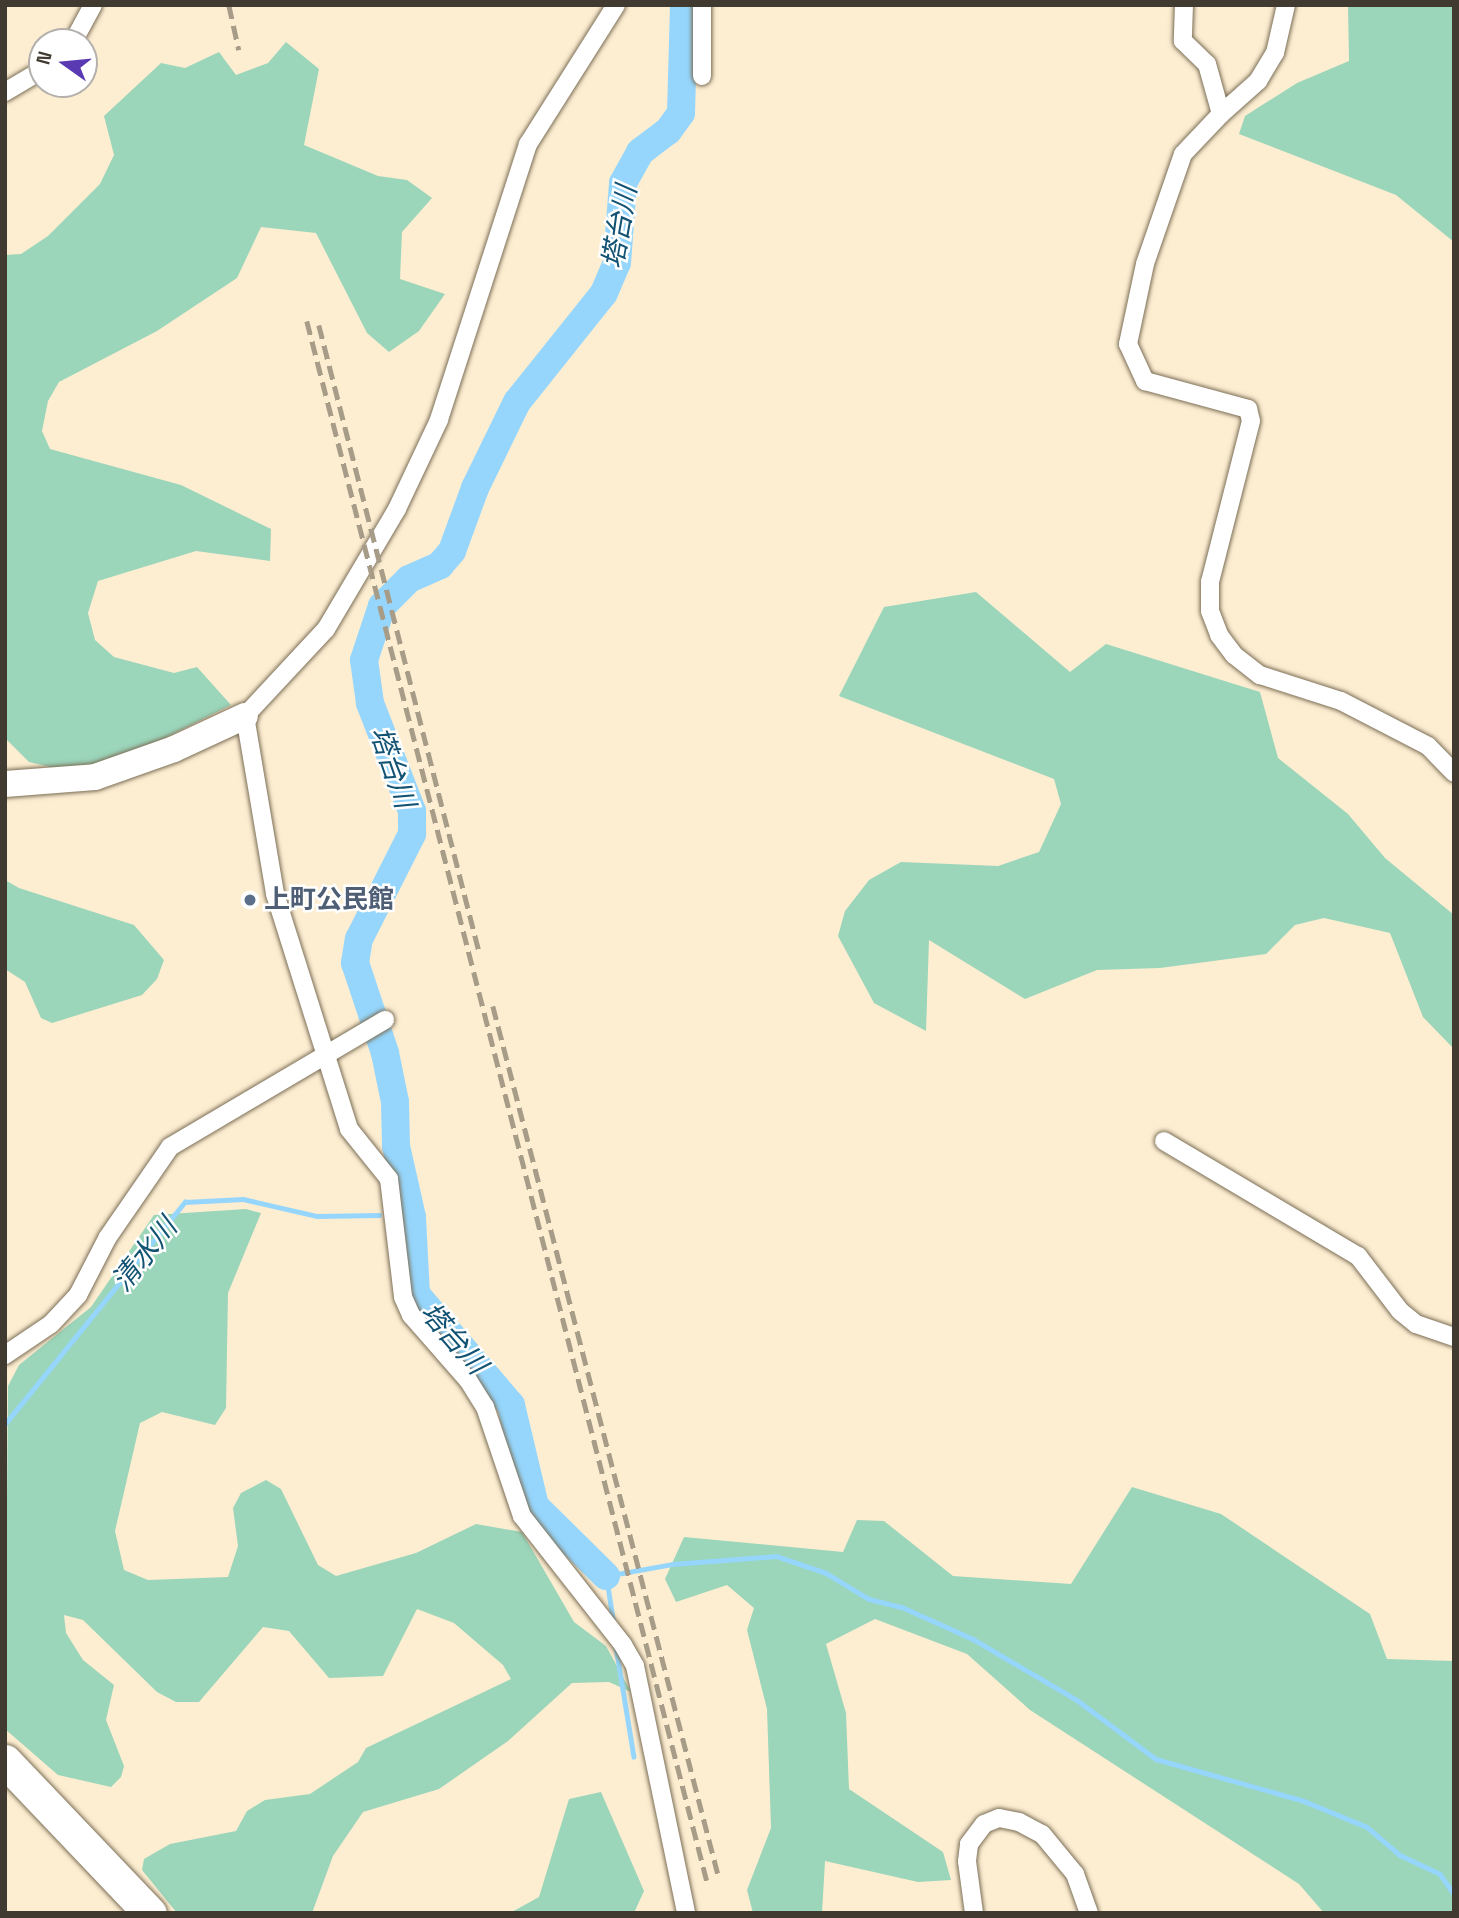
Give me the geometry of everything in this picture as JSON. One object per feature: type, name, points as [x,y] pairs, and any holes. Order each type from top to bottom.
[{"type":"highway","points":[[5,1761],[150,1913]]},
{"type":"highway","points":[[5,1791],[122,1913]]},
{"type":"street","points":[[81,28],[93,5]]},
{"type":"street","points":[[5,784],[95,777],[174,749],[245,716],[326,629],[397,509],[439,420],[528,144],[616,5]]},
{"type":"street","points":[[702,5],[702,76]]},
{"type":"street","points":[[1184,5],[1182,41],[1208,64],[1221,114]]},
{"type":"street","points":[[1286,5],[1275,52],[1258,81],[1221,114],[1184,154],[1145,264],[1128,344],[1145,381],[1248,409],[1251,421],[1210,582],[1210,611],[1219,635],[1234,655],[1260,676],[1341,701],[1428,746],[1454,773]]},
{"type":"street","points":[[5,92],[28,78]]},
{"type":"street","points":[[245,716],[275,894],[349,1129],[389,1179],[396,1261],[407,1307],[468,1380],[485,1407],[523,1516],[623,1645],[635,1666],[686,1913]]},
{"type":"street","points":[[5,1355],[51,1324],[78,1295],[108,1237],[170,1147],[326,1052],[385,1020]]},
{"type":"street","points":[[1164,1141],[1358,1256],[1400,1311],[1416,1324],[1454,1337]]},
{"type":"street","points":[[974,1913],[967,1861],[969,1844],[984,1824],[999,1818],[1019,1822],[1042,1834],[1074,1874],[1089,1913]]},
{"type":"green space","points":[[1348,5],[1454,5],[1454,242],[1396,195],[1239,134],[1245,116],[1297,83],[1349,61]]},
{"type":"green space","points":[[286,42],[319,69],[304,145],[378,176],[407,180],[432,198],[402,232],[400,279],[445,294],[419,331],[389,352],[367,333],[316,233],[261,227],[237,278],[157,331],[59,382],[48,401],[42,431],[50,449],[181,485],[271,529],[270,561],[196,551],[98,581],[88,613],[95,640],[114,657],[174,673],[197,667],[231,705],[129,756],[76,773],[29,762],[5,738],[5,255],[21,254],[48,236],[100,184],[114,155],[104,116],[161,63],[185,68],[219,52],[236,75],[268,63]]},
{"type":"green space","points":[[976,592],[1070,672],[1106,644],[1260,692],[1278,758],[1348,814],[1385,858],[1454,915],[1454,1049],[1423,1017],[1390,933],[1324,918],[1295,925],[1266,954],[1160,968],[1097,970],[1025,999],[929,940],[926,1031],[874,1003],[838,936],[845,911],[869,880],[901,862],[998,866],[1039,852],[1061,804],[1054,779],[839,696],[884,607]]},
{"type":"green space","points":[[5,880],[19,888],[134,925],[164,960],[157,979],[142,995],[52,1023],[41,1018],[25,982],[5,969]]},
{"type":"green space","points":[[246,1209],[261,1213],[228,1293],[226,1408],[215,1425],[162,1412],[140,1423],[115,1531],[124,1570],[148,1580],[228,1577],[238,1546],[233,1508],[241,1493],[266,1480],[281,1489],[318,1565],[336,1576],[416,1553],[476,1524],[522,1532],[574,1622],[606,1646],[631,1692],[609,1682],[572,1683],[508,1741],[439,1789],[363,1812],[333,1856],[312,1913],[177,1913],[142,1870],[144,1859],[170,1844],[236,1831],[247,1811],[265,1800],[310,1794],[358,1762],[366,1748],[511,1679],[503,1665],[454,1623],[417,1609],[383,1676],[329,1678],[289,1631],[263,1627],[199,1702],[176,1702],[157,1692],[83,1620],[64,1615],[66,1633],[83,1660],[114,1685],[106,1720],[124,1766],[121,1777],[111,1787],[58,1775],[5,1729],[8,1386],[19,1365],[91,1307],[154,1215]]},
{"type":"green space","points":[[1132,1487],[1221,1514],[1370,1614],[1387,1659],[1454,1661],[1454,1913],[1324,1913],[1299,1884],[1030,1710],[967,1654],[875,1619],[826,1644],[846,1713],[849,1789],[943,1852],[951,1880],[918,1882],[825,1861],[822,1913],[753,1913],[747,1890],[771,1828],[767,1709],[747,1630],[754,1608],[727,1585],[676,1602],[665,1579],[684,1537],[843,1552],[857,1520],[884,1521],[953,1576],[1071,1584]]},
{"type":"green space","points":[[601,1792],[644,1891],[634,1913],[510,1913],[539,1897],[569,1799]]},
{"type":"waterway","name":"塔台川","points":[[606,1576],[535,1506],[511,1405],[416,1294],[412,1217],[396,1146],[395,1102],[385,1053],[355,963],[359,939],[412,834],[412,811],[370,703],[364,660],[382,606],[409,579],[440,565],[452,551],[475,488],[517,402],[604,293],[617,263],[623,183],[640,152],[668,131],[681,113],[684,5]]},
{"type":"waterway","name":"清水川","points":[[5,1424],[185,1202],[243,1199],[317,1216],[379,1215]]},
{"type":"waterway","name":"清水川","points":[[401,1216],[412,1217]]},
{"type":"waterway","points":[[613,1622],[606,1576],[673,1564],[776,1556],[826,1573],[869,1599],[902,1607],[973,1639],[1077,1700],[1156,1759],[1304,1801],[1367,1827],[1400,1855],[1440,1874],[1454,1894]]},
{"type":"waterway","name":"塔台川","points":[[616,1647],[634,1757]]},
{"type":"railway","points":[[229,5],[239,50]]},
{"type":"railway","points":[[307,321],[707,1881]]},
{"type":"railway","points":[[319,325],[480,955]]},
{"type":"railway","points":[[493,1006],[719,1878]]},
{"type":"place","name":"上町公民館","points":[[250,900]]}]
